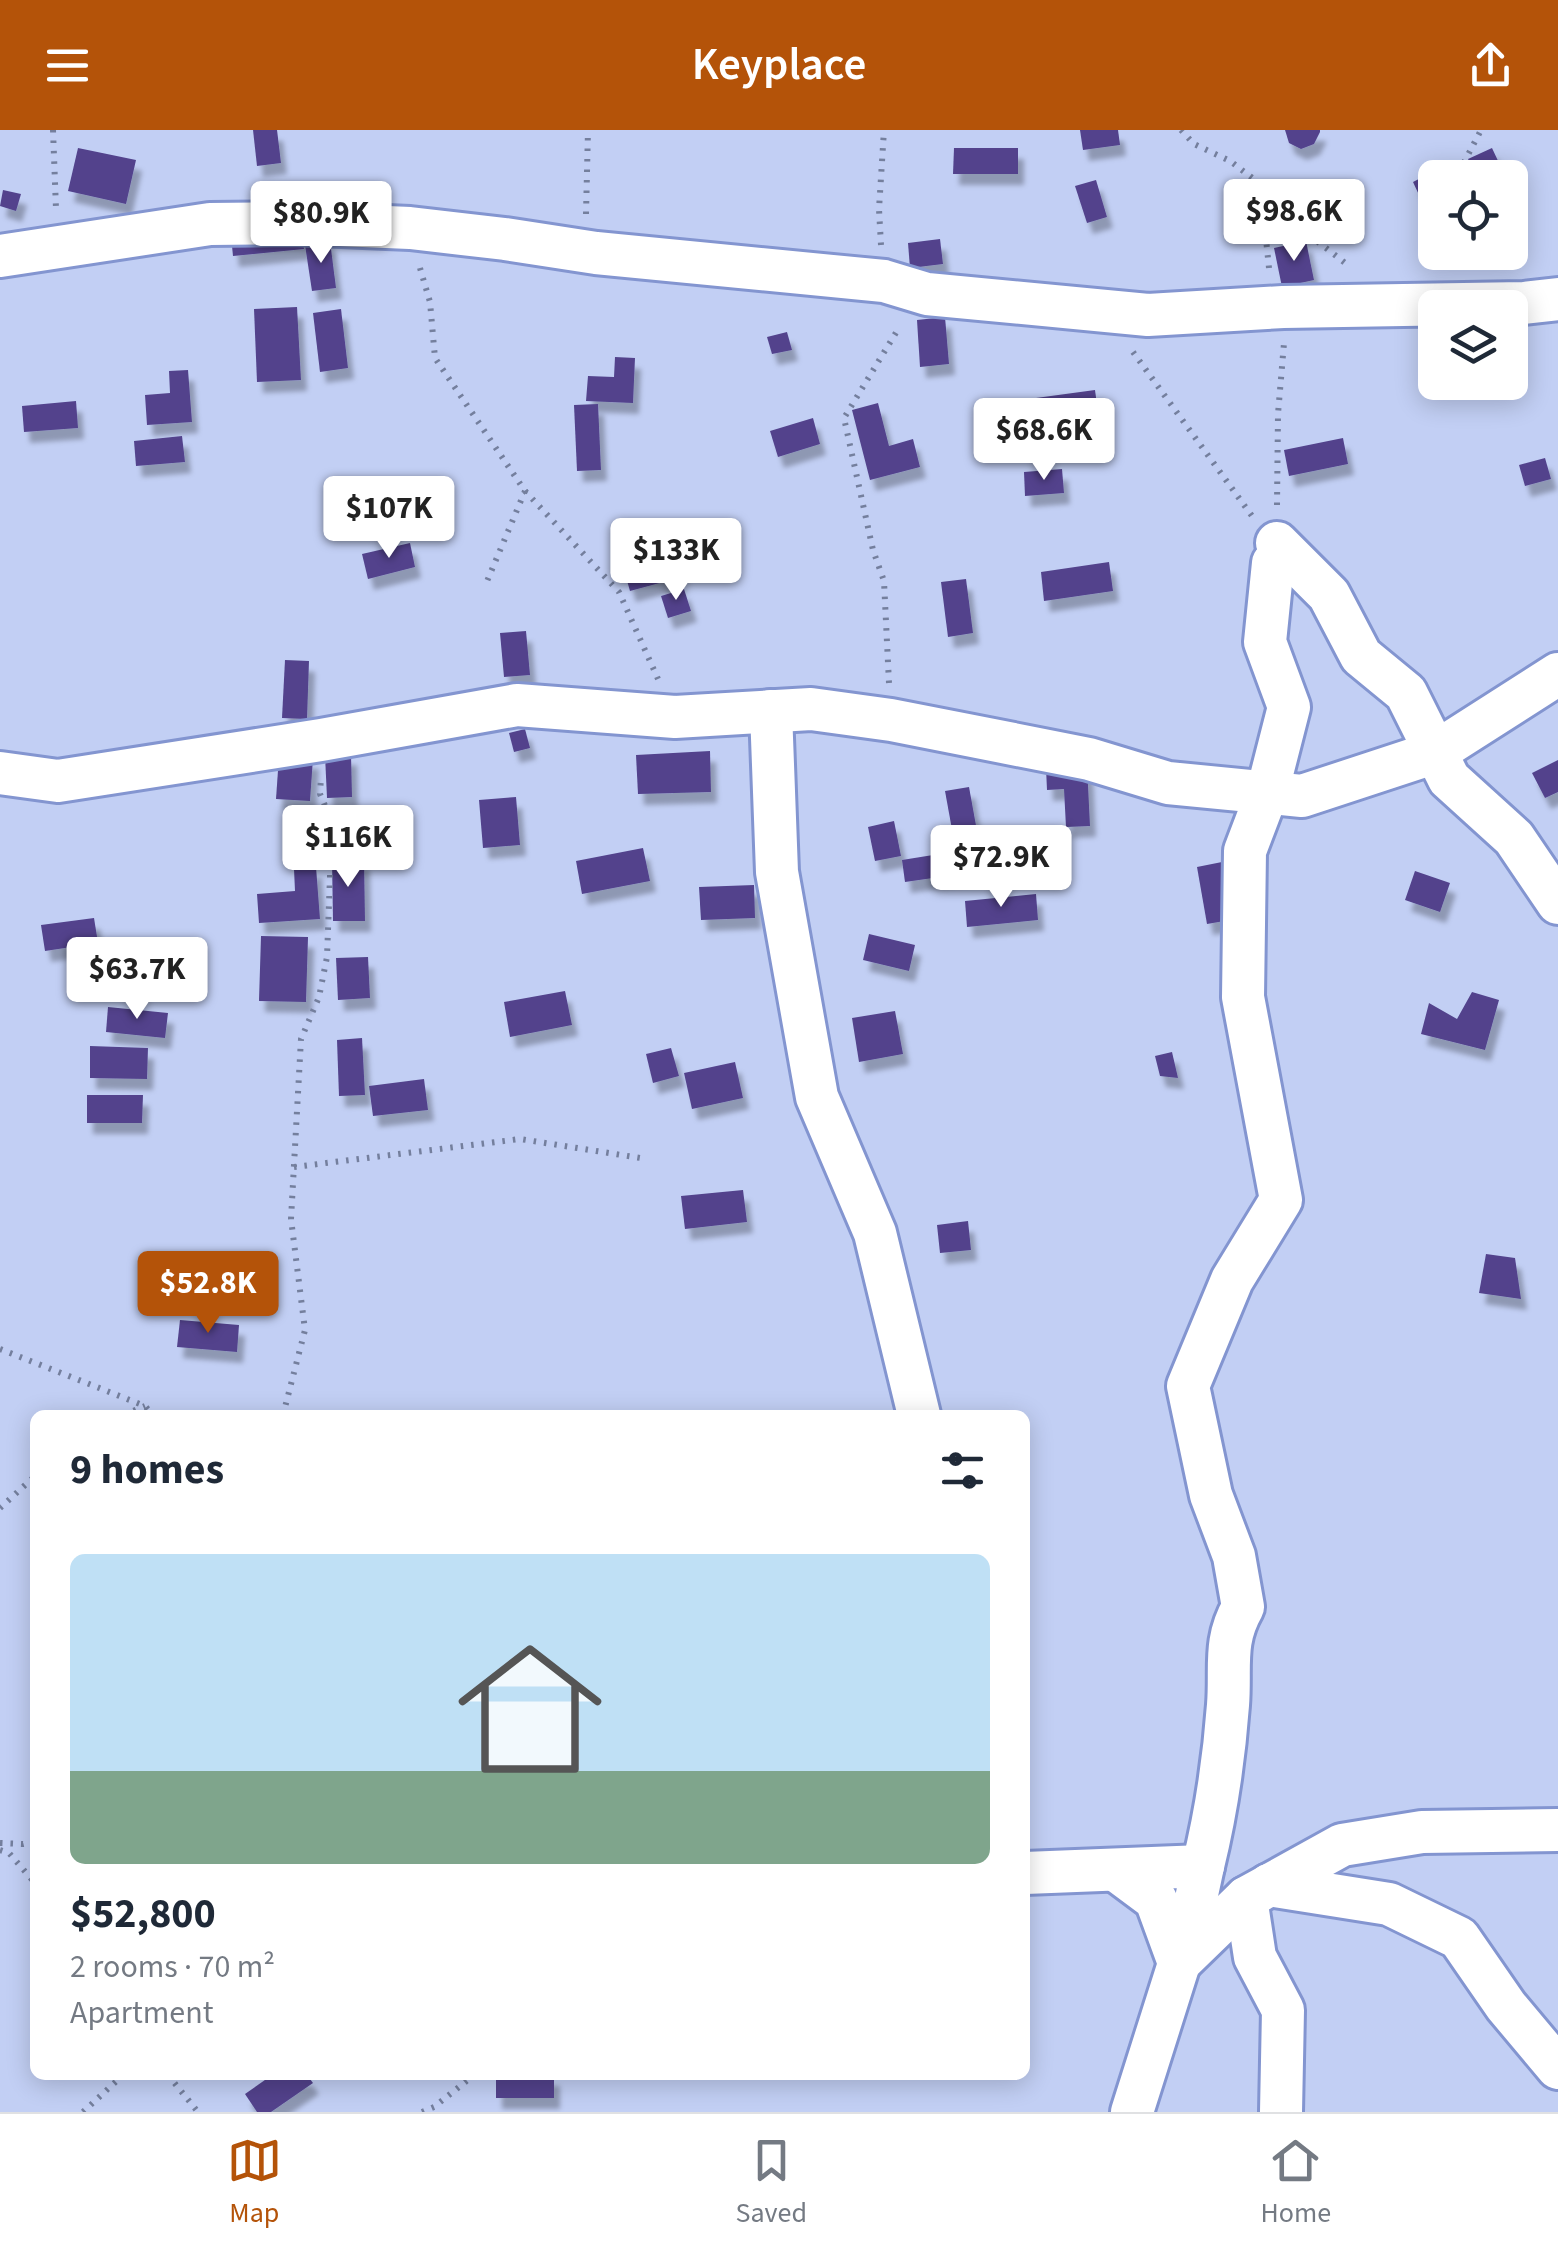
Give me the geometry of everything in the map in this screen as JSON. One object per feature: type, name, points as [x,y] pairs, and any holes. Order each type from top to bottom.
[{"type":"street","points":[[0,256],[210,224],[293,223],[410,228],[596,254],[897,284],[927,294],[1148,315],[1558,299]]},
{"type":"street","points":[[1275,553],[1329,595],[1361,656],[1406,693],[1449,779],[1514,838],[1558,903]]},
{"type":"street","points":[[1132,2112],[1179,1962],[1216,1814],[1228,1705],[1230,1630],[1243,1608],[1234,1556],[1211,1495],[1188,1386],[1232,1280],[1282,1200],[1242,997],[1245,851],[1267,793],[1289,707],[1266,642],[1275,553]]},
{"type":"street","points":[[0,773],[58,781],[321,740],[517,704],[675,716],[811,708],[1089,759],[1168,784],[1302,796],[1436,752],[1558,674]]},
{"type":"street","points":[[771,712],[778,872],[817,1097],[875,1233],[918,1410]]},
{"type":"street","points":[[1179,1962],[1257,1891],[1342,1845],[1422,1832],[1558,1830]]},
{"type":"street","points":[[1030,1873],[1203,1866]]},
{"type":"street","points":[[1117,1871],[1156,1900],[1179,1962]]},
{"type":"street","points":[[1257,1891],[1390,1904],[1458,1938],[1506,2006],[1558,2068]]},
{"type":"street","points":[[1257,1891],[1255,1956],[1283,2010],[1281,2112]]},
{"type":"path","points":[[53,130],[58,248]]},
{"type":"path","points":[[588,130],[586,225],[596,254]]},
{"type":"path","points":[[884,130],[879,209],[897,284],[910,310],[844,418],[873,550],[884,581],[891,720]]},
{"type":"path","points":[[1181,130],[1194,144],[1242,170],[1301,228],[1404,304]]},
{"type":"path","points":[[1465,160],[1481,130]]},
{"type":"path","points":[[1272,200],[1267,263],[1283,307],[1284,345],[1275,553]]},
{"type":"path","points":[[410,228],[430,302],[434,358],[525,491],[619,592],[675,716]]},
{"type":"path","points":[[1096,310],[1147,368],[1275,553]]},
{"type":"path","points":[[485,586],[525,491]]},
{"type":"path","points":[[284,1410],[304,1330],[291,1220],[300,1039],[319,997],[327,958],[332,822],[320,794],[321,740]]},
{"type":"path","points":[[294,1167],[520,1139],[646,1159]]},
{"type":"path","points":[[0,1349],[149,1410]]},
{"type":"path","points":[[136,1410],[145,1406]]},
{"type":"path","points":[[0,1508],[30,1481]]},
{"type":"path","points":[[0,1847],[30,1842]]},
{"type":"path","points":[[0,1847],[30,1877]]},
{"type":"path","points":[[83,2112],[118,2080]]},
{"type":"path","points":[[172,2080],[198,2112]]},
{"type":"path","points":[[424,2112],[467,2080]]},
{"type":"building","points":[[253,130],[277,130],[281,163],[257,166]]},
{"type":"building","points":[[1080,130],[1118,130],[1120,145],[1083,150]]},
{"type":"building","points":[[1285,130],[1320,132],[1314,144],[1301,149],[1289,143]]},
{"type":"building","points":[[78,148],[136,160],[126,204],[68,191]]},
{"type":"building","points":[[954,148],[1018,148],[1018,174],[953,174]]},
{"type":"building","points":[[1492,148],[1498,160],[1468,160]]},
{"type":"building","points":[[1096,180],[1107,217],[1087,223],[1075,186]]},
{"type":"building","points":[[3,190],[21,194],[16,211],[0,206]]},
{"type":"building","points":[[301,229],[304,249],[233,256],[231,236]]},
{"type":"building","points":[[940,239],[943,264],[910,268],[908,243]]},
{"type":"building","points":[[330,241],[336,288],[312,291],[305,245]]},
{"type":"building","points":[[1306,241],[1314,280],[1282,287],[1274,248]]},
{"type":"building","points":[[297,307],[301,380],[257,382],[254,309]]},
{"type":"building","points":[[341,309],[348,368],[320,372],[313,313]]},
{"type":"building","points":[[945,317],[949,364],[920,367],[917,320]]},
{"type":"building","points":[[787,332],[792,350],[772,354],[767,337]]},
{"type":"building","points":[[615,357],[635,358],[633,403],[586,401],[588,376],[614,377]]},
{"type":"building","points":[[188,370],[192,422],[147,425],[145,395],[170,393],[169,371]]},
{"type":"building","points":[[1095,390],[1099,420],[1040,429],[1036,398]]},
{"type":"building","points":[[76,401],[78,428],[24,432],[22,406]]},
{"type":"building","points":[[878,403],[889,446],[913,439],[920,467],[870,480],[852,410]]},
{"type":"building","points":[[598,404],[601,470],[577,471],[574,405]]},
{"type":"building","points":[[813,418],[820,444],[778,457],[770,431]]},
{"type":"building","points":[[182,436],[185,462],[136,466],[134,441]]},
{"type":"building","points":[[1343,438],[1348,464],[1289,476],[1284,450]]},
{"type":"building","points":[[1545,458],[1551,479],[1525,486],[1519,465]]},
{"type":"building","points":[[1062,469],[1064,493],[1025,496],[1024,472]]},
{"type":"building","points":[[410,543],[415,567],[368,579],[362,554]]},
{"type":"building","points":[[661,560],[667,581],[630,591],[624,570]]},
{"type":"building","points":[[1109,562],[1113,591],[1044,601],[1041,572]]},
{"type":"building","points":[[966,579],[973,633],[948,637],[941,582]]},
{"type":"building","points":[[684,589],[691,611],[668,618],[661,596]]},
{"type":"building","points":[[526,631],[530,675],[504,677],[500,633]]},
{"type":"building","points":[[285,660],[309,661],[307,719],[282,718]]},
{"type":"building","points":[[525,729],[530,748],[514,752],[509,733]]},
{"type":"building","points":[[710,751],[711,792],[638,794],[636,755]]},
{"type":"building","points":[[351,754],[352,797],[327,798],[325,755]]},
{"type":"building","points":[[279,756],[313,758],[310,801],[276,799]]},
{"type":"building","points":[[1558,760],[1558,792],[1545,798],[1532,773]]},
{"type":"building","points":[[1087,765],[1090,826],[1066,827],[1064,789],[1047,790],[1046,768]]},
{"type":"building","points":[[969,787],[979,842],[955,846],[945,791]]},
{"type":"building","points":[[516,797],[520,845],[483,848],[479,800]]},
{"type":"building","points":[[894,821],[901,856],[875,861],[868,827]]},
{"type":"building","points":[[643,848],[650,881],[582,894],[576,861]]},
{"type":"building","points":[[958,851],[961,874],[905,882],[902,860]]},
{"type":"building","points":[[332,859],[364,859],[365,921],[333,921]]},
{"type":"building","points":[[1227,861],[1236,919],[1207,924],[1197,867]]},
{"type":"building","points":[[316,867],[320,919],[259,923],[257,894],[295,891],[294,869]]},
{"type":"building","points":[[1415,871],[1450,883],[1440,912],[1405,900]]},
{"type":"building","points":[[754,885],[755,918],[701,920],[699,887]]},
{"type":"building","points":[[1036,894],[1038,920],[967,927],[965,901]]},
{"type":"building","points":[[94,918],[98,943],[45,951],[41,925]]},
{"type":"building","points":[[869,934],[915,945],[909,971],[863,960]]},
{"type":"building","points":[[261,936],[308,937],[306,1002],[259,1001]]},
{"type":"building","points":[[368,957],[370,998],[338,1000],[336,958]]},
{"type":"building","points":[[565,991],[572,1025],[510,1037],[504,1002]]},
{"type":"building","points":[[1472,992],[1499,1000],[1485,1050],[1421,1034],[1429,1003],[1457,1019]]},
{"type":"building","points":[[108,1007],[168,1013],[165,1038],[106,1032]]},
{"type":"building","points":[[895,1011],[903,1054],[859,1062],[852,1018]]},
{"type":"building","points":[[362,1038],[365,1095],[339,1096],[337,1040]]},
{"type":"building","points":[[90,1046],[148,1048],[147,1079],[90,1078]]},
{"type":"building","points":[[671,1048],[679,1076],[653,1083],[646,1054]]},
{"type":"building","points":[[1172,1052],[1178,1078],[1160,1076],[1155,1056]]},
{"type":"building","points":[[735,1062],[743,1098],[692,1109],[684,1073]]},
{"type":"building","points":[[424,1079],[428,1110],[373,1116],[369,1086]]},
{"type":"building","points":[[87,1095],[143,1095],[142,1123],[87,1123]]},
{"type":"building","points":[[743,1190],[747,1222],[685,1229],[681,1196]]},
{"type":"building","points":[[968,1221],[971,1250],[940,1253],[937,1225]]},
{"type":"building","points":[[1486,1254],[1515,1258],[1521,1299],[1479,1293]]},
{"type":"building","points":[[180,1320],[239,1325],[237,1352],[177,1347]]},
{"type":"building","points":[[265,2080],[313,2083],[271,2112],[257,2112],[245,2094]]},
{"type":"building","points":[[496,2080],[554,2080],[554,2098],[496,2098]]}]
